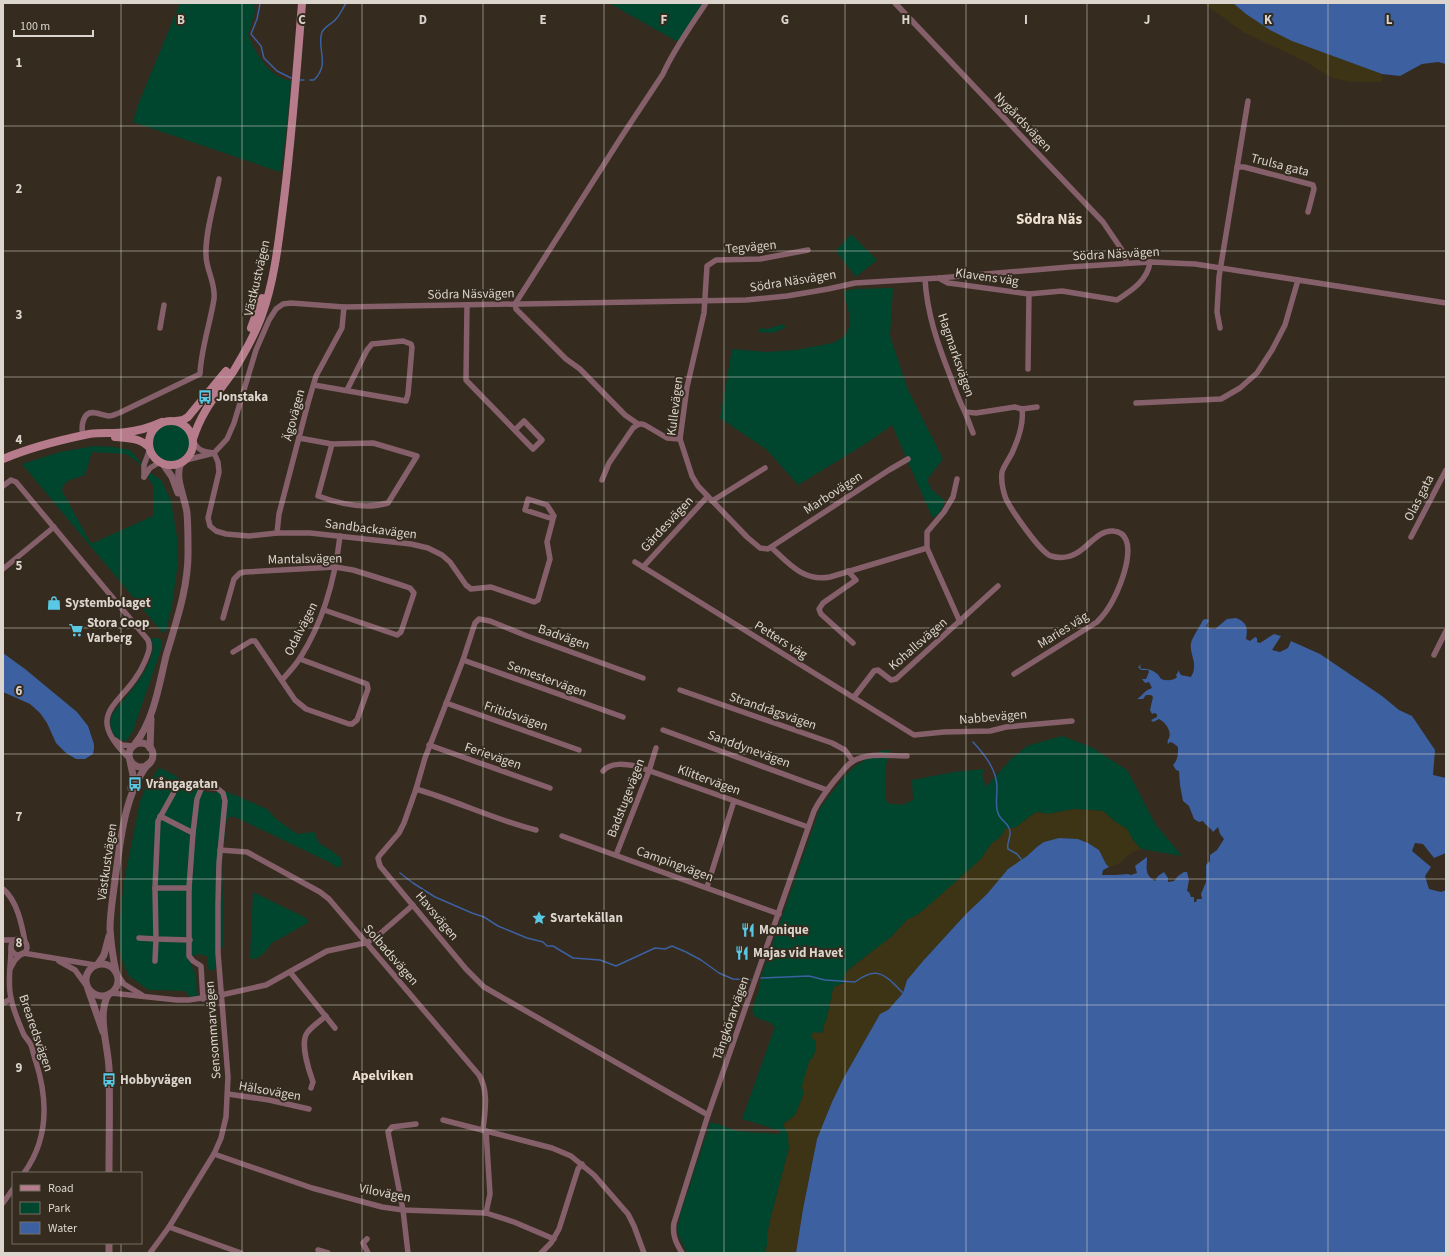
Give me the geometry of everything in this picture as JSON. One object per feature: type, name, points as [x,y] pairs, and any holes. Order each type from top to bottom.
[{"type":"main road","name":"Västkustvägen","points":[[194,441],[198,425],[204,413],[241,358],[254,335],[262,315],[272,274],[280,229],[289,154],[302,3]]},
{"type":"main road","name":"Västkustvägen","points":[[176,421],[188,417],[209,394],[231,365],[250,332],[262,296],[289,154]]},
{"type":"main road","points":[[3,459],[24,450],[44,444],[94,434],[141,430],[162,422],[171,420],[176,421],[188,428],[194,441],[192,452],[184,461],[172,465],[162,463],[155,458],[150,448],[149,440],[152,432],[162,422]]},
{"type":"main road","points":[[83,436],[87,438],[115,437],[135,439],[142,441],[150,448]]},
{"type":"street","points":[[680,439],[667,438],[641,423],[638,424],[625,415],[580,369],[566,359],[544,338],[516,309],[515,304],[663,74],[686,32],[706,3]]},
{"type":"street","name":"Nygårdsvägen","points":[[895,3],[1103,222],[1122,250],[1127,263]]},
{"type":"street","name":"Trulsa gata","points":[[1220,328],[1217,299],[1220,267],[1248,101]]},
{"type":"street","name":"Trulsa gata","points":[[1237,168],[1244,167],[1313,184],[1314,188],[1308,212]]},
{"type":"street","points":[[83,436],[82,424],[85,416],[95,413],[109,416],[119,413],[200,374],[201,360],[214,300],[215,289],[206,255],[208,234],[219,179]]},
{"type":"street","name":"Tegvägen","points":[[705,300],[708,266],[714,261],[760,259],[808,250]]},
{"type":"street","points":[[1029,294],[1062,291],[1117,300],[1138,284],[1148,272],[1150,262]]},
{"type":"street","name":"Södra Näsvägen","points":[[214,453],[224,444],[230,433],[256,350],[269,320],[276,309],[286,303],[344,307],[746,300],[775,298],[855,283],[1150,262],[1195,264],[1220,267],[1446,303]]},
{"type":"street","name":"Klavens väg","points":[[939,278],[956,284],[1029,294],[1028,369]]},
{"type":"street","name":"Hagmarksvägen","points":[[925,279],[926,298],[930,317],[941,353],[965,412],[976,413],[1015,407],[1022,409],[1037,407]]},
{"type":"street","points":[[1136,402],[1221,399],[1240,388],[1258,372],[1272,350],[1285,325],[1298,280]]},
{"type":"street","name":"Kullevägen","points":[[705,300],[704,313],[687,387],[680,439],[692,476],[698,486],[756,544],[764,549],[772,548]]},
{"type":"street","points":[[467,305],[466,380],[533,449],[542,440],[524,422],[515,430]]},
{"type":"street","points":[[160,328],[164,306]]},
{"type":"street","name":"Ägovägen","points":[[277,533],[280,514],[316,376],[342,328],[344,307]]},
{"type":"street","points":[[314,385],[406,401],[408,394],[411,344],[403,341],[372,344],[367,350],[347,390]]},
{"type":"street","name":"Maries väg","points":[[1014,674],[1097,622],[1105,614],[1118,589],[1125,568],[1129,546],[1128,542],[1119,533],[1114,531],[1101,535],[1079,552],[1061,558],[1050,555],[1022,525],[1004,494],[1002,474],[1017,439],[1021,425],[1022,409]]},
{"type":"street","points":[[965,412],[973,433]]},
{"type":"street","points":[[602,480],[609,463],[633,428],[638,424]]},
{"type":"street","points":[[299,438],[332,444],[373,443],[417,456],[388,503],[378,506],[341,504],[318,496],[332,444]]},
{"type":"street","points":[[194,441],[197,448],[200,450],[214,453]]},
{"type":"street","points":[[150,448],[144,465],[144,477],[150,468],[162,463]]},
{"type":"street","points":[[184,461],[214,453]]},
{"type":"street","name":"Sandbackavägen","points":[[214,453],[218,462],[219,472],[208,512],[208,522],[216,531],[237,535],[310,533],[411,544],[428,548],[442,555],[450,562],[466,586],[471,589],[491,587],[534,602],[540,598],[550,560],[547,542],[553,519]]},
{"type":"street","name":"Marbovägen","points":[[772,548],[843,499],[908,459]]},
{"type":"street","name":"Västkustvägen","points":[[97,965],[105,952],[110,930],[119,850],[130,798],[133,775],[129,752],[141,736],[151,715],[182,599],[187,568],[188,536],[187,513],[178,474],[184,461]]},
{"type":"street","name":"Västkustvägen","points":[[162,463],[176,485],[188,536]]},
{"type":"street","name":"Gärdesvägen","points":[[643,567],[710,499],[765,468]]},
{"type":"street","name":"Olas gata","points":[[1411,537],[1446,470]]},
{"type":"street","points":[[957,479],[953,497],[941,518],[927,532],[927,548],[960,622]]},
{"type":"street","points":[[3,486],[11,480],[16,482],[144,635],[149,644],[148,654],[140,672],[109,712],[106,725],[111,737],[137,766],[144,766],[148,764]]},
{"type":"street","points":[[528,499],[547,505],[554,514],[553,519],[525,510],[528,499]]},
{"type":"street","points":[[3,569],[54,527]]},
{"type":"street","name":"Odalvägen","points":[[282,680],[300,659],[324,610],[335,567],[340,536]]},
{"type":"street","points":[[772,548],[799,573],[807,576],[825,578],[927,548]]},
{"type":"street","name":"Petters väg","points":[[635,562],[916,736]]},
{"type":"street","name":"Mantalsvägen","points":[[223,618],[234,579],[240,573],[335,567],[354,570],[410,588],[414,593],[401,632],[397,635],[324,610]]},
{"type":"street","points":[[848,571],[856,580],[823,603],[819,609],[821,614],[852,643]]},
{"type":"street","name":"Kohallsvägen","points":[[854,697],[874,671],[878,670],[891,680],[896,679],[998,586]]},
{"type":"street","name":"Badvägen","points":[[477,620],[482,619],[490,621],[643,678]]},
{"type":"street","name":"Havsvägen","points":[[477,620],[463,660],[429,745],[416,789],[400,833],[378,858],[380,866],[466,969],[484,987],[708,1115]]},
{"type":"street","points":[[1434,655],[1446,631]]},
{"type":"street","points":[[233,652],[251,641],[256,641],[295,700],[306,709],[349,724],[355,723],[368,689],[367,684],[300,659]]},
{"type":"street","name":"Semestervägen","points":[[463,660],[623,717]]},
{"type":"street","name":"Strandrågsvägen","points":[[680,690],[832,744],[846,750],[853,761]]},
{"type":"street","name":"Fritidsvägen","points":[[446,703],[579,750]]},
{"type":"street","name":"Västkustvägen","points":[[130,798],[138,777],[152,757],[150,748],[151,715]]},
{"type":"street","name":"Nabbevägen","points":[[916,736],[944,732],[990,731],[1006,727],[1072,721]]},
{"type":"street","name":"Sanddynevägen","points":[[663,730],[827,790]]},
{"type":"street","points":[[111,737],[122,745],[143,743],[150,748]]},
{"type":"street","name":"Ferievägen","points":[[429,745],[550,788]]},
{"type":"street","name":"Badstugevägen","points":[[616,855],[656,748]]},
{"type":"street","points":[[853,761],[876,756],[907,756]]},
{"type":"street","name":"Tångkörarvägen","points":[[682,1253],[674,1237],[673,1229],[708,1115],[808,827],[816,807],[827,790],[844,769],[853,761]]},
{"type":"street","name":"Klittervägen","points":[[603,771],[608,767],[620,764],[636,766],[808,827]]},
{"type":"street","name":"Sensommarvägen","points":[[150,1253],[214,1154],[221,1138],[228,1094],[228,1077],[218,953],[220,850],[225,801],[223,793],[217,788],[202,787],[197,799],[193,833]]},
{"type":"street","points":[[416,789],[517,825],[536,830]]},
{"type":"street","points":[[155,961],[155,888],[158,821],[174,792]]},
{"type":"street","points":[[707,887],[734,801]]},
{"type":"street","points":[[160,816],[193,833],[189,888],[189,956],[193,961],[202,966],[203,999]]},
{"type":"street","name":"Campingvägen","points":[[562,836],[779,914]]},
{"type":"street","name":"Solbadsvägen","points":[[220,850],[247,852],[320,892],[337,908],[365,943],[479,1075],[484,1084],[485,1093],[485,1130],[490,1194],[486,1213]]},
{"type":"street","points":[[155,888],[189,888]]},
{"type":"street","points":[[3,889],[10,896],[26,944],[26,950],[15,960],[10,969]]},
{"type":"street","points":[[54,958],[75,970],[87,987],[96,995],[103,996],[110,994],[146,996],[177,1000],[203,999],[266,985],[327,951],[365,943],[374,939],[413,905]]},
{"type":"street","points":[[11,948],[11,943],[20,932],[21,926]]},
{"type":"street","name":"Västkustvägen","points":[[110,930],[116,973]]},
{"type":"street","points":[[139,938],[190,940]]},
{"type":"street","points":[[3,942],[20,939],[31,950],[41,956]]},
{"type":"street","points":[[3,942],[16,954],[41,956],[97,965],[108,965],[127,987],[146,996]]},
{"type":"street","name":"Brearedsvägen","points":[[11,948],[9,977],[11,999],[40,1074],[44,1104],[44,1117],[39,1140],[33,1157],[25,1172]]},
{"type":"street","points":[[97,965],[86,974],[87,987],[92,1004],[106,1038]]},
{"type":"street","points":[[290,972],[335,1028]]},
{"type":"street","points":[[109,1172],[109,1067],[103,1012],[104,1002],[118,983],[116,973]]},
{"type":"street","points":[[3,1003],[11,999]]},
{"type":"street","points":[[312,1088],[305,1041],[307,1033],[326,1016]]},
{"type":"street","name":"Hälsovägen","points":[[228,1094],[269,1100],[309,1109]]},
{"type":"street","points":[[443,1120],[559,1150],[571,1156],[594,1175],[628,1214],[644,1253]]},
{"type":"street","points":[[408,1253],[403,1210],[388,1132],[392,1126],[416,1124]]},
{"type":"street","name":"Vilovägen","points":[[214,1154],[312,1188],[382,1207],[403,1210],[486,1213],[514,1222],[554,1239]]},
{"type":"street","points":[[541,1253],[549,1246],[559,1229],[578,1169],[582,1164]]},
{"type":"street","points":[[3,1203],[12,1190]]},
{"type":"street","points":[[168,1227],[241,1253]]},
{"type":"street","points":[[367,1239],[363,1243],[368,1253]]},
{"type":"street","points":[[318,1250],[328,1253]]},
{"type":"green space","points":[[180,3],[254,3],[255,12],[248,35],[251,42],[259,57],[269,69],[291,81],[281,171],[277,171],[133,122],[138,105]]},
{"type":"green space","points":[[609,3],[704,3],[678,42]]},
{"type":"green space","points":[[851,234],[877,260],[856,277],[836,251]]},
{"type":"green space","points":[[893,288],[890,336],[908,390],[943,459],[927,480],[932,490],[945,501],[939,513],[932,517],[892,425],[870,441],[798,485],[767,450],[720,418],[732,349],[766,352],[795,350],[833,343],[845,336],[850,325],[844,292],[853,289]]},
{"type":"green space","points":[[784,324],[785,328],[772,333],[758,332],[759,329],[764,328],[766,330]]},
{"type":"green space","points":[[167,424],[175,424],[185,429],[189,436],[189,450],[185,457],[175,462],[167,462],[157,457],[155,454],[152,447],[152,439],[157,429],[160,427]]},
{"type":"green space","points":[[94,446],[130,450],[150,473],[161,480],[171,501],[177,537],[177,569],[172,606],[166,630],[163,633],[22,464],[60,452]],"holes":[[[92,452],[126,454],[139,463],[153,485],[153,516],[93,543],[90,542],[62,491],[63,485],[70,480],[85,475]]]},
{"type":"green space","points":[[150,638],[159,638],[162,641],[162,647],[132,733],[126,741],[122,740],[115,736],[111,728],[110,724],[112,715],[147,667],[153,650],[153,644]]},
{"type":"green space","points":[[1062,736],[1091,747],[1127,770],[1156,825],[1182,856],[1141,849],[1132,839],[1127,829],[1114,821],[1103,811],[1074,809],[1048,814],[1039,812],[1033,814],[1015,828],[1007,828],[997,840],[991,844],[981,859],[929,906],[907,920],[891,937],[856,964],[845,974],[844,983],[834,987],[824,1029],[815,1040],[817,1043],[815,1055],[811,1059],[803,1082],[803,1096],[795,1115],[783,1124],[788,1134],[789,1148],[770,1221],[765,1253],[687,1253],[677,1232],[680,1215],[710,1123],[715,1123],[737,1131],[779,1134],[781,1131],[742,1119],[775,1027],[771,1023],[755,1017],[752,1010],[758,993],[762,974],[820,808],[843,778],[855,766],[881,751],[889,750],[885,773],[887,803],[902,805],[913,800],[912,780],[954,772],[984,769],[982,775],[986,787],[1011,759],[1027,746]]},
{"type":"green space","points":[[159,768],[199,789],[207,792],[223,790],[267,809],[275,818],[297,834],[314,832],[319,843],[342,859],[342,866],[336,867],[331,863],[235,817],[227,817],[222,859],[224,947],[217,949],[216,969],[209,971],[207,956],[197,954],[189,960],[196,975],[197,997],[191,998],[185,991],[149,990],[129,976],[122,960],[119,944],[124,881],[140,802],[147,784]]},
{"type":"green space","points":[[253,892],[306,918],[309,922],[272,943],[264,953],[256,959],[250,958]]},
{"type":"sand","points":[[1203,3],[1233,3],[1250,17],[1286,37],[1382,74],[1382,82],[1350,82],[1332,78],[1306,62],[1243,32]]},
{"type":"sand","points":[[1074,809],[1103,811],[1114,821],[1127,829],[1132,839],[1141,849],[1131,853],[1119,864],[1109,867],[1099,850],[1078,839],[1059,838],[1044,842],[1008,869],[987,894],[966,914],[907,980],[903,993],[888,1010],[880,1014],[843,1079],[817,1139],[796,1253],[765,1253],[770,1221],[789,1148],[788,1134],[783,1125],[795,1115],[804,1093],[802,1088],[803,1082],[809,1062],[814,1056],[816,1046],[814,1039],[811,1037],[813,1032],[820,1033],[824,1030],[834,987],[844,983],[845,974],[848,970],[891,937],[907,920],[917,915],[928,906],[981,859],[991,844],[1002,836],[1005,829],[1015,828],[1036,812],[1048,814]]},
{"type":"water","points":[[1233,3],[1446,3],[1446,64],[1438,62],[1422,64],[1400,76],[1382,74],[1292,41],[1270,30],[1246,14]]},
{"type":"water","points":[[1236,618],[1242,621],[1246,626],[1246,639],[1250,641],[1255,637],[1257,638],[1257,642],[1260,643],[1274,634],[1281,636],[1272,650],[1280,652],[1288,648],[1291,641],[1320,654],[1382,696],[1399,710],[1412,716],[1435,750],[1433,775],[1446,778],[1446,853],[1434,858],[1423,844],[1415,843],[1412,851],[1431,867],[1425,876],[1429,889],[1441,892],[1446,890],[1446,1253],[796,1253],[817,1139],[843,1079],[880,1014],[888,1010],[903,993],[907,980],[923,961],[966,914],[987,894],[1008,869],[1044,842],[1059,838],[1078,839],[1099,850],[1109,867],[1103,870],[1102,875],[1131,875],[1137,873],[1135,866],[1147,857],[1147,871],[1151,878],[1155,881],[1158,876],[1164,872],[1168,878],[1168,882],[1174,881],[1178,876],[1184,872],[1187,872],[1189,880],[1187,891],[1191,897],[1194,897],[1194,902],[1196,902],[1197,899],[1202,899],[1201,894],[1206,882],[1206,865],[1210,861],[1210,855],[1217,850],[1224,839],[1220,834],[1218,827],[1213,832],[1203,821],[1199,822],[1194,819],[1189,806],[1183,801],[1179,771],[1176,770],[1173,765],[1177,759],[1178,747],[1170,742],[1168,744],[1170,732],[1164,722],[1159,719],[1153,722],[1151,720],[1157,717],[1157,714],[1152,714],[1150,710],[1153,697],[1151,695],[1146,695],[1143,699],[1137,699],[1152,688],[1149,682],[1145,683],[1142,679],[1146,679],[1149,672],[1148,670],[1141,670],[1138,667],[1141,664],[1141,669],[1147,669],[1153,671],[1158,674],[1161,679],[1165,680],[1172,680],[1177,677],[1176,675],[1178,670],[1181,675],[1191,677],[1194,663],[1191,643],[1203,620],[1209,620],[1206,626],[1215,629],[1227,619]]},
{"type":"water","points":[[3,653],[25,669],[77,712],[88,726],[94,744],[93,754],[85,759],[76,759],[66,753],[56,743],[47,723],[40,713],[30,704],[3,692]]},
{"type":"waterway","points":[[310,80],[314,80],[322,68],[322,32],[334,21],[346,3]]},
{"type":"waterway","points":[[260,4],[257,19],[251,34],[261,46],[264,58],[277,71],[291,78]]},
{"type":"waterway","points":[[973,742],[982,752],[993,769],[997,788],[997,810],[1010,831],[1008,849],[1017,854],[1021,859]]},
{"type":"waterway","points":[[400,873],[435,897],[484,917],[498,926],[527,938],[543,942],[547,946],[553,946],[573,958],[600,960],[616,966],[655,948],[665,949],[672,946],[701,960],[719,973],[733,979],[751,980]]},
{"type":"waterway","points":[[761,978],[809,976],[825,980],[855,982],[863,977],[876,973],[886,977],[903,993]]},
{"type":"place","name":"Jonstaka","points":[[205,397]]},
{"type":"place","name":"Systembolaget","points":[[54,603]]},
{"type":"place","name":"Stora Coop Varberg","points":[[76,630]]},
{"type":"place","name":"Vrångagatan","points":[[135,784]]},
{"type":"place","name":"Svartekällan","points":[[539,918]]},
{"type":"place","name":"Monique","points":[[748,930]]},
{"type":"place","name":"Majas vid Havet","points":[[742,953]]},
{"type":"place","name":"Hobbyvägen","points":[[109,1080]]},
{"type":"district","name":"Södra Näs","points":[[1049,219]]},
{"type":"district","name":"Apelviken","points":[[383,1076]]}]
